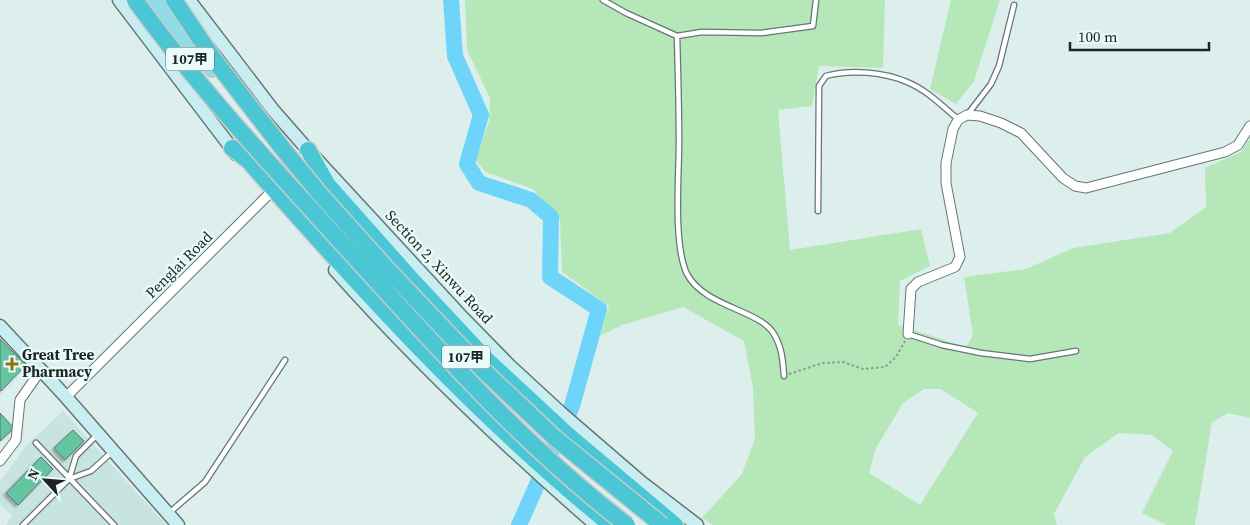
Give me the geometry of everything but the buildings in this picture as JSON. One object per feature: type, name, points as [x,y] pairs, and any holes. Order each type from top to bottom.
[{"type":"highway","points":[[135,0],[230,120],[457,367],[543,454],[623,523]]},
{"type":"highway","points":[[174,0],[215,61],[283,149],[319,193],[389,271],[482,369],[555,438],[662,525]]},
{"type":"highway","points":[[232,148],[248,160],[272,192],[408,336],[496,424],[623,523]]},
{"type":"highway","points":[[308,150],[327,184],[414,282],[486,359],[533,404],[674,525]]},
{"type":"main road","name":"107甲","points":[[119,0],[232,148]]},
{"type":"main road","name":"107甲","points":[[147,0],[191,60],[239,111],[291,175],[472,379],[623,523],[636,525]]},
{"type":"main road","name":"107甲","points":[[161,0],[211,68],[239,111]]},
{"type":"main road","name":"Section 2, Xinwu Road","points":[[188,0],[273,110],[462,317],[510,366],[641,482],[697,525]]},
{"type":"main road","name":"107甲","points":[[291,175],[473,365],[552,441],[653,525]]},
{"type":"main road","name":"107甲","points":[[272,192],[361,299],[438,380],[520,458],[596,525]]},
{"type":"main road","points":[[0,326],[66,397],[178,525]]},
{"type":"street","points":[[908,334],[911,289],[918,282],[955,267],[960,257],[946,182],[946,163],[953,129],[958,120],[967,115],[980,116],[994,120],[1021,133],[1063,178],[1076,186],[1086,188],[1225,152],[1238,145],[1250,126]]},
{"type":"street","name":"Penglai Road","points":[[66,397],[291,175],[308,150]]},
{"type":"street","points":[[0,461],[16,440],[20,400],[41,370]]},
{"type":"lane","points":[[603,0],[626,13],[677,36],[702,32],[761,33],[813,26],[816,0]]},
{"type":"lane","points":[[967,115],[991,84],[999,66],[1014,5]]},
{"type":"lane","points":[[677,36],[678,222],[682,258],[687,273],[696,287],[716,300],[763,322],[775,334],[782,356],[784,376]]},
{"type":"lane","points":[[818,211],[819,86],[826,76],[866,72],[907,82],[927,93],[958,120]]},
{"type":"lane","points":[[908,334],[942,345],[981,353],[1030,359],[1076,350]]},
{"type":"lane","points":[[168,514],[204,482],[285,360]]},
{"type":"lane","points":[[69,479],[76,456],[98,434]]},
{"type":"lane","points":[[36,443],[114,525]]},
{"type":"lane","points":[[23,525],[69,479],[91,471],[113,450]]},
{"type":"path","points":[[784,376],[823,362],[843,362],[863,369],[885,367],[896,357],[908,334]]},
{"type":"shaded area","points":[[63,411],[166,525],[6,525],[12,515],[0,504],[0,482],[26,446]]},
{"type":"green space","points":[[465,0],[885,0],[883,68],[819,66],[812,106],[778,110],[790,250],[921,229],[930,266],[900,281],[898,325],[966,347],[973,335],[964,277],[1026,269],[1073,248],[1170,233],[1206,207],[1205,168],[1241,152],[1250,138],[1250,418],[1228,413],[1212,422],[1195,525],[1166,525],[1142,513],[1173,451],[1152,435],[1119,433],[1085,457],[1054,514],[1057,525],[713,525],[702,518],[742,474],[755,439],[753,388],[744,341],[683,307],[622,325],[600,336],[609,306],[562,272],[560,220],[533,189],[485,172],[476,160],[489,121],[490,98],[467,50]],"holes":[[[924,389],[941,389],[978,413],[920,505],[869,473],[875,450],[903,403]]]},
{"type":"green space","points":[[951,0],[1000,0],[974,81],[956,104],[930,89]]},
{"type":"waterway","points":[[451,0],[455,56],[481,115],[467,164],[479,183],[531,200],[551,217],[550,277],[599,309],[572,406],[519,525]]},
{"type":"place","name":"Great Tree Pharmacy","points":[[12,364]]}]
